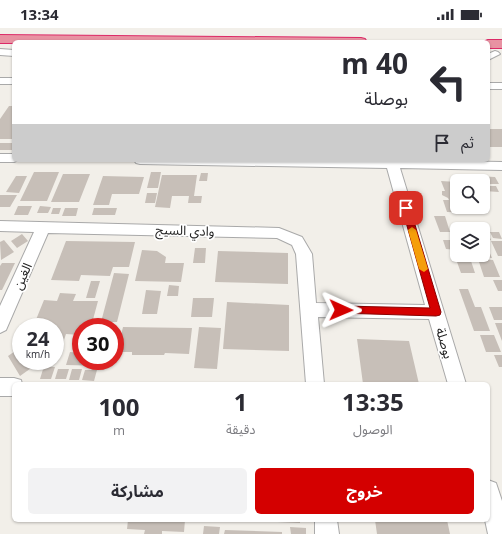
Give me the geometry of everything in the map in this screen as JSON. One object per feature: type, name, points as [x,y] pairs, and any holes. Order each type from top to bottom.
[{"type":"highway","points":[[0,38],[68,40]]},
{"type":"street","points":[[0,52],[12,53]]},
{"type":"street","points":[[490,86],[502,86]]},
{"type":"street","points":[[0,158],[12,158]]},
{"type":"street","points":[[266,162],[502,166]]},
{"type":"street","name":"بوصلة","points":[[392,164],[456,382]]},
{"type":"street","name":"وادي السيج","points":[[0,226],[279,233],[297,240],[304,254],[315,382]]},
{"type":"street","name":"الغين","points":[[0,325],[44,226]]},
{"type":"street","points":[[309,310],[436,312]]},
{"type":"street","points":[[0,387],[12,387]]},
{"type":"street","points":[[490,498],[500,534]]},
{"type":"street","points":[[326,522],[327,534]]},
{"type":"building","points":[[9,106],[12,106],[12,139],[0,139],[0,119]]},
{"type":"building","points":[[490,129],[502,129],[502,147],[490,147]]},
{"type":"building","points":[[0,143],[12,143],[12,150],[0,150]]},
{"type":"building","points":[[34,172],[59,172],[47,201],[20,201]]},
{"type":"building","points":[[151,172],[161,172],[158,188],[147,188]]},
{"type":"building","points":[[201,173],[208,173],[207,181],[199,181]]},
{"type":"building","points":[[63,174],[90,174],[79,202],[51,202]]},
{"type":"building","points":[[162,175],[197,175],[194,196],[172,196],[170,208],[155,207]]},
{"type":"building","points":[[16,176],[27,176],[19,193],[6,192]]},
{"type":"building","points":[[103,176],[144,177],[139,194],[112,194],[109,205],[93,205]]},
{"type":"building","points":[[490,177],[495,177],[499,184],[490,184]]},
{"type":"building","points":[[441,181],[450,182],[450,212],[447,212],[443,200],[449,200],[442,195],[442,191],[445,191]]},
{"type":"building","points":[[490,186],[496,186],[499,192],[490,191]]},
{"type":"building","points":[[147,193],[157,193],[155,203],[145,203]]},
{"type":"building","points":[[0,195],[17,195],[10,207],[0,207]]},
{"type":"building","points":[[189,196],[202,196],[201,203],[188,203]]},
{"type":"building","points":[[391,196],[397,196],[399,207],[394,207]]},
{"type":"building","points":[[18,206],[32,206],[28,215],[14,215]]},
{"type":"building","points":[[40,206],[51,207],[48,213],[37,213]]},
{"type":"building","points":[[53,208],[61,208],[59,214],[51,214]]},
{"type":"building","points":[[65,208],[78,208],[76,216],[62,216]]},
{"type":"building","points":[[94,208],[117,208],[115,215],[92,215]]},
{"type":"building","points":[[434,216],[445,216],[450,232],[440,232]]},
{"type":"building","points":[[490,232],[499,232],[502,239],[493,238]]},
{"type":"building","points":[[22,234],[28,241],[17,248],[11,241]]},
{"type":"building","points":[[4,240],[14,252],[1,260],[0,242]]},
{"type":"building","points":[[443,240],[450,240],[450,249],[446,249]]},
{"type":"building","points":[[66,241],[135,242],[129,267],[113,267],[110,276],[81,275],[79,281],[51,280]]},
{"type":"building","points":[[491,241],[502,241],[502,256],[498,256]]},
{"type":"building","points":[[195,248],[206,248],[205,263],[193,263]]},
{"type":"building","points":[[142,250],[157,251],[166,257],[165,263],[184,263],[181,282],[135,281]]},
{"type":"building","points":[[218,251],[288,253],[288,284],[215,282]]},
{"type":"building","points":[[490,260],[493,260],[500,277],[484,277],[479,262],[490,262]]},
{"type":"building","points":[[457,262],[471,262],[475,273],[461,273]]},
{"type":"building","points":[[2,263],[15,263],[2,290],[0,290],[0,266]]},
{"type":"building","points":[[114,273],[129,274],[118,318],[102,318]]},
{"type":"building","points":[[493,280],[502,280],[502,291],[498,291]]},
{"type":"building","points":[[91,281],[100,281],[95,298],[86,298]]},
{"type":"building","points":[[169,285],[179,286],[178,296],[167,296]]},
{"type":"building","points":[[459,289],[468,289],[475,307],[481,307],[490,331],[474,331]]},
{"type":"building","points":[[146,290],[161,291],[157,314],[142,314]]},
{"type":"building","points":[[60,293],[76,294],[73,301],[98,301],[93,318],[72,318],[72,334],[66,334],[64,340],[64,318],[37,318],[44,300],[57,301]]},
{"type":"building","points":[[193,298],[214,298],[212,317],[191,317]]},
{"type":"building","points":[[227,302],[289,305],[289,351],[223,349]]},
{"type":"building","points":[[489,307],[502,307],[502,320],[494,320]]},
{"type":"building","points":[[495,323],[502,323],[502,341]]},
{"type":"building","points":[[124,327],[192,328],[189,354],[165,353],[164,355],[132,355],[132,352],[124,352]]},
{"type":"building","points":[[199,327],[221,328],[217,369],[194,368]]},
{"type":"building","points":[[480,335],[494,335],[501,352],[486,352]]},
{"type":"building","points":[[357,339],[409,341],[419,382],[363,382]]},
{"type":"building","points":[[70,352],[72,352],[72,365],[66,365]]},
{"type":"building","points":[[12,353],[12,363],[8,356]]},
{"type":"building","points":[[494,355],[502,355],[502,367],[499,367]]},
{"type":"building","points":[[69,369],[66,379],[55,379],[58,370]]},
{"type":"building","points":[[72,369],[82,370],[79,380],[69,380]]},
{"type":"building","points":[[16,370],[28,370],[20,376]]},
{"type":"building","points":[[43,370],[54,370],[51,379],[40,379]]},
{"type":"building","points":[[85,370],[97,370],[94,381],[82,380]]},
{"type":"building","points":[[128,522],[185,522],[184,532],[162,531],[162,534],[144,534],[145,530],[127,529]]},
{"type":"building","points":[[277,522],[300,522],[300,523]]},
{"type":"building","points":[[375,522],[447,522],[450,534],[377,534]]},
{"type":"building","points":[[204,526],[220,527],[219,534],[203,534]]},
{"type":"building","points":[[290,527],[306,528],[306,534],[291,534]]},
{"type":"building","points":[[225,530],[282,532],[282,534],[224,534]]},
{"type":"slow traffic","points":[[412,230],[424,269]]},
{"type":"route","points":[[341,310],[436,312],[406,208]]}]
